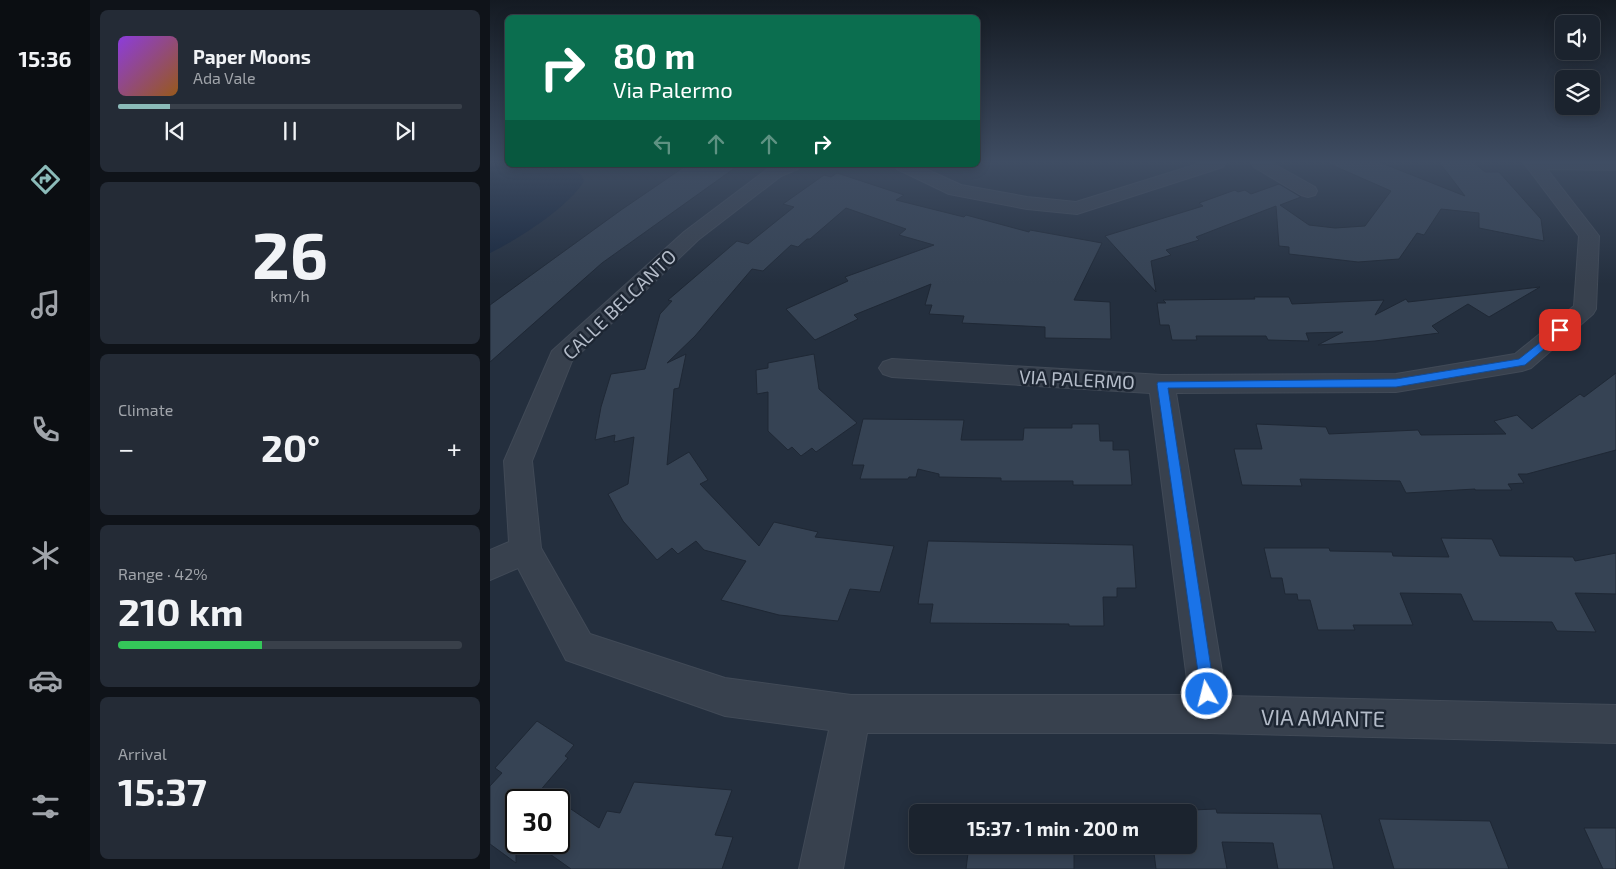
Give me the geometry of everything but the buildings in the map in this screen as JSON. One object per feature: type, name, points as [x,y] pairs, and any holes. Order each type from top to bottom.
[{"type":"street","name":"CALLE BELCANTO","points":[[734,204],[691,236],[561,358],[518,461],[524,550],[578,648],[725,697],[851,714]]},
{"type":"street","points":[[1040,204],[1077,208],[1091,204]]},
{"type":"street","name":"VIA PALERMO","points":[[892,368],[1162,384],[1396,383],[1522,362],[1585,309],[1588,236],[1564,204]]},
{"type":"street","points":[[1162,384],[1210,714]]},
{"type":"street","points":[[490,565],[524,550]]},
{"type":"street","points":[[821,869],[851,714]]},
{"type":"street","name":"VIA AMANTE","points":[[851,714],[1210,714],[1616,724]]},
{"type":"water","points":[[490,204],[564,204],[542,222],[490,253]]},
{"type":"route","points":[[1207,694],[1162,384],[1396,383],[1522,362],[1560,330]]}]
